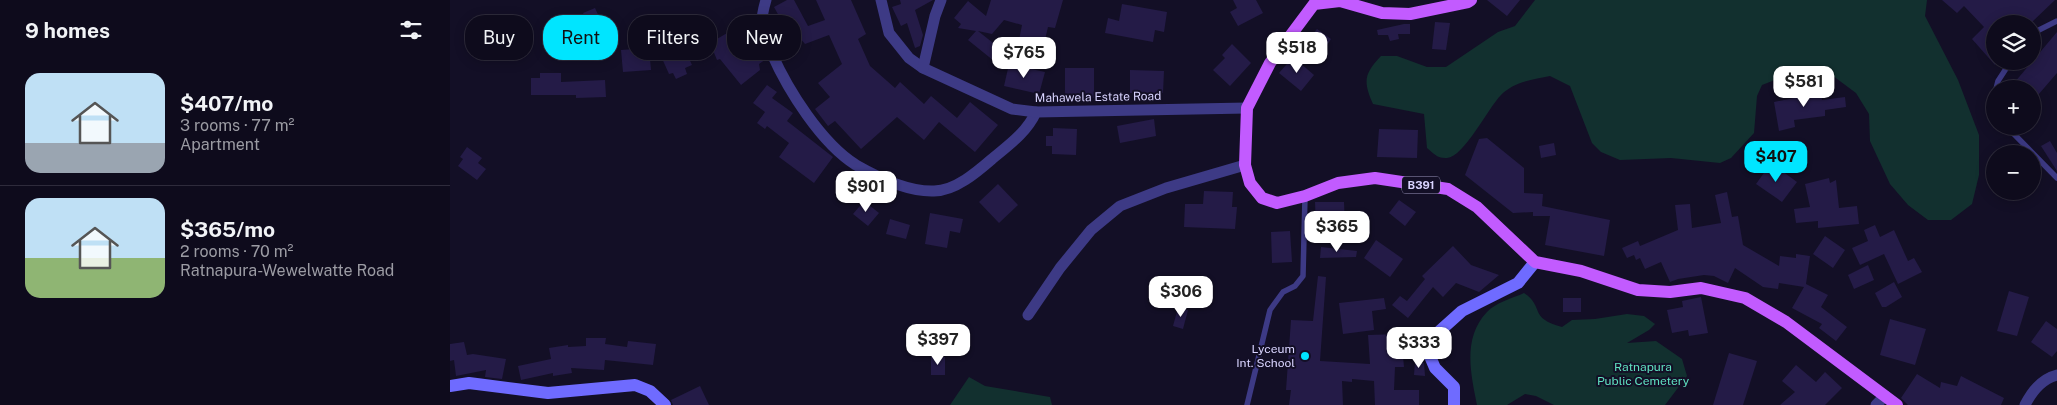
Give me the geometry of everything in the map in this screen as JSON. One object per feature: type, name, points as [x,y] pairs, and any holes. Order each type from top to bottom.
[{"type":"main road","name":"B391","points":[[1471,0],[1410,14],[1382,12],[1341,0],[1314,4],[1270,63],[1247,108],[1245,165],[1250,183],[1262,198],[1277,203],[1305,196],[1338,183],[1375,178],[1448,189],[1477,207],[1535,262]]},
{"type":"main road","points":[[1535,262],[1581,271],[1638,290],[1670,292],[1701,288],[1745,298],[1786,322],[1880,401],[1897,405]]},
{"type":"street","points":[[766,0],[762,12],[762,33],[782,76],[802,108],[834,146],[855,164],[895,184],[933,191],[947,189],[975,173],[1015,140],[1032,120],[1036,112]]},
{"type":"street","name":"Mahawela Estate Road","points":[[881,0],[889,33],[909,58],[923,68],[1012,109],[1036,112],[1247,108]]},
{"type":"street","points":[[923,68],[940,0]]},
{"type":"street","points":[[1028,315],[1060,268],[1091,230],[1120,206],[1166,188],[1245,165]]},
{"type":"street","points":[[1454,405],[1454,387],[1435,368],[1429,354],[1433,337],[1462,311],[1518,283],[1535,262]]},
{"type":"street","points":[[2024,405],[2031,392],[2048,377],[2057,375]]},
{"type":"street","points":[[450,386],[469,383],[548,393],[635,385],[650,391],[665,405]]},
{"type":"lane","points":[[2041,29],[2057,21]]},
{"type":"lane","points":[[2015,135],[2057,178]]},
{"type":"lane","points":[[1247,405],[1270,310],[1283,292],[1295,286],[1303,276],[1305,196]]},
{"type":"green space","points":[[1535,0],[1927,0],[1925,16],[1958,80],[1979,135],[1979,175],[1972,204],[1951,220],[1928,220],[1908,205],[1890,184],[1870,141],[1869,114],[1856,93],[1829,73],[1790,74],[1762,85],[1757,96],[1754,133],[1731,158],[1720,163],[1671,158],[1620,160],[1601,152],[1592,143],[1570,86],[1550,76],[1537,78],[1511,87],[1496,101],[1461,150],[1454,156],[1447,158],[1438,157],[1427,148],[1424,114],[1373,104],[1367,78],[1371,68],[1381,56],[1397,56],[1427,67],[1446,67],[1498,32],[1515,26]]},
{"type":"green space","name":"Ratnapura Public Cemetery","points":[[1524,293],[1534,303],[1545,320],[1562,327],[1572,320],[1595,319],[1627,314],[1644,316],[1655,324],[1649,330],[1627,343],[1656,341],[1682,359],[1687,376],[1665,405],[1554,405],[1536,396],[1525,394],[1507,405],[1477,405],[1470,357],[1474,333],[1479,322],[1490,309],[1499,303]]},
{"type":"green space","points":[[969,377],[985,386],[1050,397],[1052,405],[950,405]]},
{"type":"building","points":[[787,0],[794,0],[808,26],[825,20],[816,0],[851,0],[866,34],[858,39],[870,66],[895,88],[900,82],[924,104],[931,96],[957,118],[970,102],[998,125],[975,152],[939,122],[924,140],[897,117],[861,149],[835,121],[828,126],[815,109],[830,97],[818,83],[842,64],[829,35],[805,44],[801,39],[801,15],[778,15],[774,7]]},
{"type":"building","points":[[900,0],[933,0],[915,10],[923,35],[920,46],[915,48],[907,23],[901,26],[892,7],[901,4]]},
{"type":"building","points":[[991,0],[1063,0],[1055,28],[1048,27],[1044,44],[1019,40],[1022,25],[1004,20],[992,34],[978,31],[1002,50],[994,61],[968,40],[976,31],[958,28],[961,24],[954,18],[968,1],[986,16]]},
{"type":"building","points":[[1233,0],[1256,0],[1263,13],[1238,26],[1230,12],[1237,8]]},
{"type":"building","points":[[1487,0],[1520,0],[1507,16]]},
{"type":"building","points":[[1942,0],[2055,0],[2039,15],[1986,15],[1986,55],[1972,39],[1984,27],[1964,6],[1957,13]]},
{"type":"building","points":[[1122,4],[1167,12],[1164,32],[1155,30],[1153,42],[1105,33],[1108,18],[1119,21]]},
{"type":"building","points":[[595,8],[598,15],[584,15],[583,13]]},
{"type":"building","points":[[1435,22],[1450,23],[1446,50],[1432,49]]},
{"type":"building","points":[[1410,24],[1410,34],[1398,34],[1399,39],[1390,41],[1388,35],[1378,35],[1377,30]]},
{"type":"building","points":[[1317,29],[1331,39],[1324,50],[1309,39]]},
{"type":"building","points":[[2057,32],[2057,73],[2041,92],[2041,80],[2017,80],[2025,70],[2041,70],[2041,51]]},
{"type":"building","points":[[727,33],[727,60],[765,60],[759,64],[760,70],[741,85],[720,59],[717,60],[717,39]]},
{"type":"building","points":[[1232,44],[1251,63],[1230,86],[1213,70],[1225,58],[1222,55]]},
{"type":"building","points":[[621,50],[628,50],[628,60],[650,60],[651,70],[623,72]]},
{"type":"building","points":[[1293,57],[1314,75],[1301,91],[1279,73]]},
{"type":"building","points":[[663,60],[690,60],[692,65],[685,68],[687,74],[676,79],[673,73],[669,74]]},
{"type":"building","points":[[1009,64],[1045,72],[1039,94],[1004,86]]},
{"type":"building","points":[[1065,68],[1094,68],[1094,98],[1065,98]]},
{"type":"building","points":[[1130,70],[1164,71],[1163,93],[1130,93]]},
{"type":"building","points":[[540,73],[561,73],[561,82],[605,80],[606,97],[576,98],[576,95],[531,95],[531,78],[540,78]]},
{"type":"building","points":[[767,85],[777,92],[772,98],[793,113],[787,121],[833,157],[814,183],[779,157],[789,143],[767,126],[765,129],[757,123],[765,112],[753,103]]},
{"type":"building","points":[[1821,91],[1822,100],[1845,97],[1846,107],[1825,110],[1825,116],[1794,120],[1795,127],[1779,131],[1774,102],[1799,97],[1799,94]]},
{"type":"building","points":[[1154,119],[1156,136],[1120,143],[1117,126]]},
{"type":"building","points":[[1053,128],[1077,129],[1076,155],[1052,154],[1052,146],[1046,146],[1046,136],[1053,136]]},
{"type":"building","points":[[1379,129],[1418,130],[1417,158],[1377,157]]},
{"type":"building","points":[[1487,138],[1524,168],[1524,193],[1543,194],[1542,206],[1610,220],[1604,256],[1545,245],[1550,216],[1533,216],[1533,212],[1513,213],[1465,175],[1479,139]]},
{"type":"building","points":[[2050,141],[2057,153],[2057,171],[2041,146]]},
{"type":"building","points":[[1554,143],[1556,155],[1541,158],[1539,146]]},
{"type":"building","points":[[467,147],[482,158],[478,163],[486,169],[477,180],[458,166],[463,159],[460,157]]},
{"type":"building","points":[[1771,163],[1797,182],[1782,202],[1756,184]]},
{"type":"building","points":[[1829,178],[1830,183],[1836,180],[1839,208],[1857,206],[1859,224],[1818,228],[1818,221],[1796,223],[1794,209],[1810,207],[1805,184]]},
{"type":"building","points":[[998,184],[1018,205],[999,223],[979,202]]},
{"type":"building","points":[[1204,191],[1233,192],[1232,207],[1237,207],[1235,229],[1184,227],[1185,204],[1203,204]]},
{"type":"building","points":[[1727,192],[1732,217],[1738,216],[1743,245],[1779,266],[1780,256],[1796,258],[1796,254],[1810,256],[1806,284],[1828,295],[1821,307],[1847,327],[1836,341],[1819,328],[1822,324],[1792,308],[1804,287],[1779,283],[1778,289],[1763,287],[1735,268],[1728,283],[1714,276],[1704,275],[1670,282],[1661,262],[1645,269],[1640,258],[1636,260],[1634,255],[1627,258],[1622,248],[1638,241],[1640,246],[1678,230],[1675,205],[1690,204],[1692,228],[1721,223],[1715,195]]},
{"type":"building","points":[[1399,200],[1416,212],[1405,226],[1389,213]]},
{"type":"building","points":[[864,201],[879,213],[868,226],[853,214]]},
{"type":"building","points":[[1315,202],[1344,202],[1345,226],[1316,227]]},
{"type":"building","points":[[930,213],[963,219],[960,233],[950,231],[947,248],[925,244]]},
{"type":"building","points":[[890,219],[910,225],[906,239],[886,234]]},
{"type":"building","points":[[1875,225],[1880,237],[1894,230],[1908,261],[1914,258],[1922,272],[1898,284],[1884,254],[1860,265],[1852,248],[1868,241],[1864,230]]},
{"type":"building","points":[[1290,231],[1292,262],[1272,263],[1271,232]]},
{"type":"building","points":[[1825,236],[1845,250],[1833,268],[1813,254]]},
{"type":"building","points":[[1376,240],[1403,259],[1390,277],[1364,258]]},
{"type":"building","points":[[1453,246],[1471,265],[1499,275],[1479,292],[1456,283],[1443,297],[1433,287],[1408,318],[1392,305],[1400,296],[1407,301],[1425,279],[1422,276]]},
{"type":"building","points":[[1321,247],[1357,251],[1356,257],[1320,258]]},
{"type":"building","points":[[1868,265],[1874,280],[1854,289],[1848,275]]},
{"type":"building","points":[[1318,276],[1326,277],[1320,361],[1370,364],[1368,335],[1401,334],[1404,367],[1395,367],[1394,390],[1419,390],[1419,405],[1375,405],[1374,381],[1352,379],[1352,382],[1342,381],[1343,405],[1289,405],[1291,390],[1286,390],[1291,320],[1313,321]]},
{"type":"building","points":[[1894,282],[1902,297],[1886,307],[1882,307],[1875,293]]},
{"type":"building","points":[[2009,291],[2029,297],[2017,336],[1997,331]]},
{"type":"building","points":[[1701,297],[1708,333],[1689,336],[1688,330],[1672,333],[1667,310],[1683,307],[1682,301]]},
{"type":"building","points":[[1384,298],[1386,309],[1372,311],[1374,330],[1343,334],[1339,303]]},
{"type":"building","points":[[1563,298],[1581,298],[1581,312],[1563,312]]},
{"type":"building","points":[[1178,308],[1188,310],[1183,329],[1173,326]]},
{"type":"building","points":[[1890,319],[1926,329],[1915,365],[1880,355]]},
{"type":"building","points":[[2046,321],[2057,329],[2057,351],[2052,357],[2031,342]]},
{"type":"building","points":[[586,338],[606,338],[605,344],[627,347],[628,341],[656,344],[653,365],[605,360],[604,370],[571,368],[572,373],[553,376],[553,373],[521,380],[518,366],[551,359],[549,348],[568,345],[568,347],[586,346]]},
{"type":"building","points":[[464,342],[467,355],[473,354],[506,359],[502,379],[485,377],[486,370],[456,376],[454,360],[450,361],[450,344]]},
{"type":"building","points":[[1729,353],[1757,361],[1743,405],[1713,405]]},
{"type":"building","points":[[931,357],[945,357],[945,375],[931,375]]},
{"type":"building","points":[[1415,362],[1424,363],[1425,376],[1414,375]]},
{"type":"building","points":[[1796,365],[1816,382],[1825,372],[1842,388],[1825,405],[1780,405],[1795,392],[1782,381]]},
{"type":"building","points":[[1917,374],[1940,388],[1941,382],[1957,386],[1961,376],[2004,398],[2001,405],[1908,405],[1901,398]]},
{"type":"building","points":[[700,386],[709,405],[673,405],[671,400]]},
{"type":"place","name":"Lyceum Int. School","points":[[1305,356]]}]
